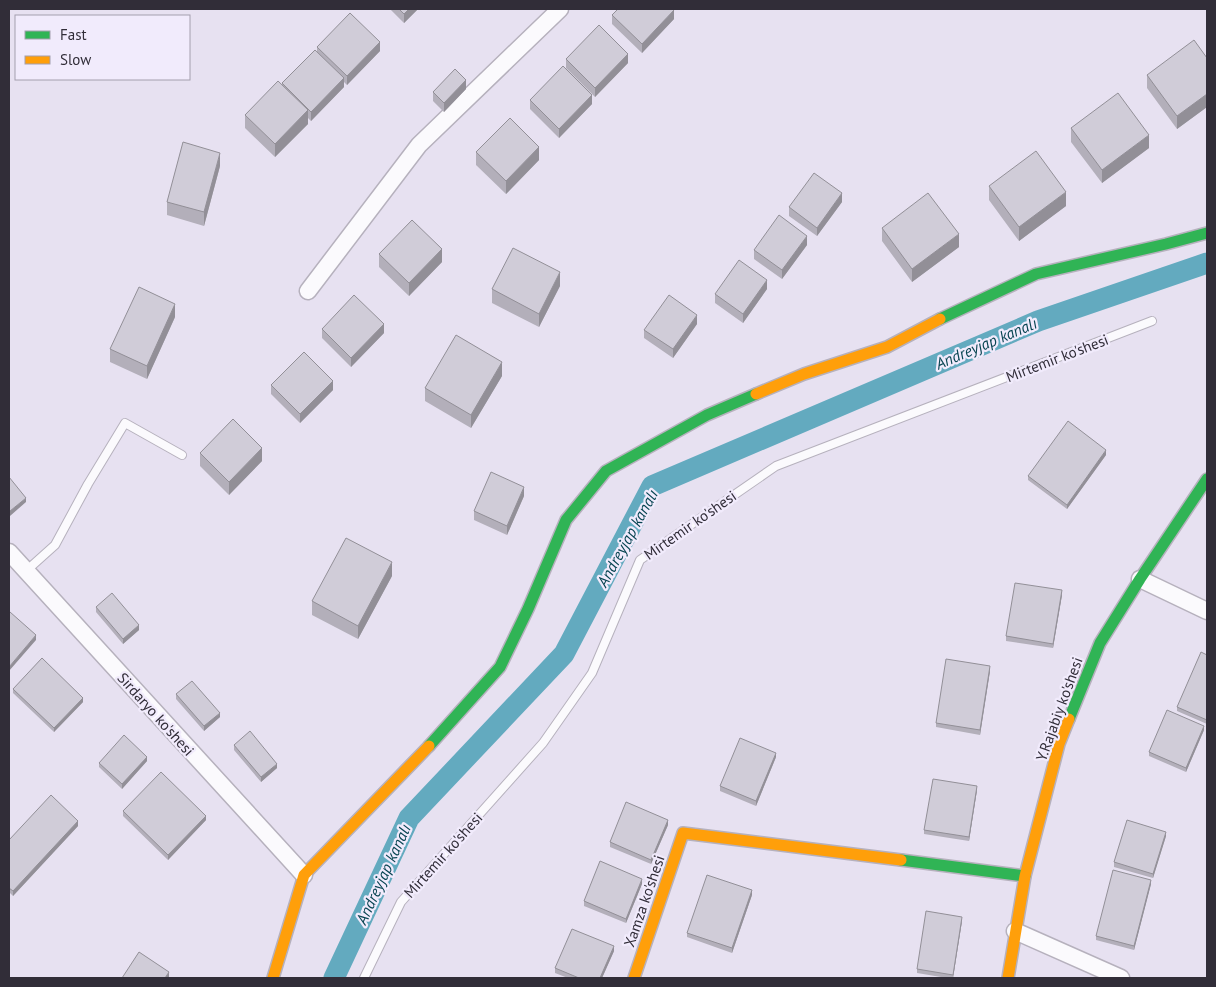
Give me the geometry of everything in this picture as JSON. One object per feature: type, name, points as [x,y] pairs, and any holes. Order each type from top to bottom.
[{"type":"street","points":[[308,291],[419,145],[560,9]]},
{"type":"street","points":[[272,978],[304,876],[446,728],[500,667],[528,609],[566,520],[606,471],[707,414],[804,374],[887,346],[928,324],[1036,274],[1207,233]]},
{"type":"street","name":"Y.Rajabiy ko'shesi","points":[[1008,978],[1025,876],[1059,744],[1100,643],[1207,479]]},
{"type":"street","name":"Sirdaryo ko'shesi","points":[[9,552],[304,876]]},
{"type":"street","points":[[1140,579],[1207,611]]},
{"type":"street","name":"Xamza ko'shesi","points":[[634,978],[683,833],[1025,876]]},
{"type":"street","points":[[1015,931],[1121,978]]},
{"type":"lane","name":"Mirtemir ko'shesi","points":[[364,978],[401,902],[543,743],[592,674],[640,560],[776,466],[1152,321]]},
{"type":"lane","points":[[26,571],[55,545],[88,484],[125,423],[182,455]]},
{"type":"building","points":[[399,9],[409,9],[404,14]]},
{"type":"building","points":[[618,9],[674,10],[642,44],[612,15]]},
{"type":"building","points":[[350,13],[380,42],[347,76],[317,47]]},
{"type":"building","points":[[599,25],[628,54],[595,88],[566,59]]},
{"type":"building","points":[[1194,40],[1207,58],[1207,94],[1177,116],[1147,75]]},
{"type":"building","points":[[315,50],[344,78],[311,112],[282,83]]},
{"type":"building","points":[[563,66],[592,95],[559,129],[530,100]]},
{"type":"building","points":[[455,69],[466,80],[444,103],[433,92]]},
{"type":"building","points":[[278,81],[308,110],[275,144],[245,115]]},
{"type":"building","points":[[1118,93],[1149,135],[1102,170],[1071,128]]},
{"type":"building","points":[[510,118],[539,147],[506,181],[476,152]]},
{"type":"building","points":[[183,142],[220,153],[204,212],[167,202]]},
{"type":"building","points":[[1036,151],[1066,192],[1019,227],[989,186]]},
{"type":"building","points":[[814,173],[842,193],[817,228],[789,207]]},
{"type":"building","points":[[928,193],[959,234],[912,269],[882,228]]},
{"type":"building","points":[[779,215],[807,236],[782,270],[754,250]]},
{"type":"building","points":[[412,220],[442,249],[409,283],[379,254]]},
{"type":"building","points":[[513,248],[560,272],[539,314],[492,289]]},
{"type":"building","points":[[739,260],[767,280],[743,314],[715,294]]},
{"type":"building","points":[[139,287],[175,304],[147,366],[110,349]]},
{"type":"building","points":[[354,295],[384,324],[351,358],[322,329]]},
{"type":"building","points":[[669,295],[697,315],[673,349],[644,330]]},
{"type":"building","points":[[456,335],[502,362],[471,415],[425,388]]},
{"type":"building","points":[[304,352],[333,381],[300,414],[271,385]]},
{"type":"building","points":[[233,419],[262,448],[229,482],[200,453]]},
{"type":"building","points":[[1068,421],[1106,450],[1067,505],[1028,476]]},
{"type":"building","points":[[491,472],[524,487],[507,526],[474,511]]},
{"type":"building","points":[[9,477],[26,498],[10,511],[9,510]]},
{"type":"building","points":[[346,538],[392,562],[358,626],[312,601]]},
{"type":"building","points":[[1015,583],[1062,590],[1053,644],[1006,636]]},
{"type":"building","points":[[112,593],[139,625],[123,639],[96,607]]},
{"type":"building","points":[[9,613],[36,635],[9,667]]},
{"type":"building","points":[[1201,652],[1207,655],[1207,720],[1177,707]]},
{"type":"building","points":[[42,658],[83,698],[54,728],[13,689]]},
{"type":"building","points":[[946,659],[990,666],[980,730],[936,723]]},
{"type":"building","points":[[192,681],[220,713],[204,726],[176,694]]},
{"type":"building","points":[[1167,710],[1204,726],[1186,768],[1149,752]]},
{"type":"building","points":[[250,731],[277,764],[261,777],[234,745]]},
{"type":"building","points":[[124,735],[147,757],[122,784],[99,763]]},
{"type":"building","points":[[740,738],[776,753],[756,801],[720,786]]},
{"type":"building","points":[[161,772],[206,816],[168,855],[123,811]]},
{"type":"building","points":[[933,779],[977,786],[969,837],[924,830]]},
{"type":"building","points":[[51,795],[78,821],[13,891],[9,888],[9,840]]},
{"type":"building","points":[[626,802],[668,820],[651,860],[610,842]]},
{"type":"building","points":[[1127,820],[1166,832],[1153,874],[1114,862]]},
{"type":"building","points":[[600,861],[642,879],[626,919],[584,901]]},
{"type":"building","points":[[1113,870],[1151,880],[1134,946],[1096,936]]},
{"type":"building","points":[[707,875],[752,890],[732,948],[687,933]]},
{"type":"building","points":[[926,911],[962,917],[953,975],[917,969]]},
{"type":"building","points":[[572,929],[614,946],[600,978],[579,978],[555,968]]},
{"type":"building","points":[[139,952],[169,972],[165,978],[122,978]]},
{"type":"waterway","name":"Andreyjap kanalı","points":[[334,978],[409,818],[564,654],[652,486],[1038,321],[1207,263]]},
{"type":"traffic: fast","points":[[940,319],[1036,274],[1207,233]]},
{"type":"traffic: fast","points":[[429,746],[500,667],[528,609],[566,520],[606,471],[707,415],[756,394]]},
{"type":"traffic: fast","points":[[1069,719],[1100,643],[1207,479]]},
{"type":"traffic: fast","points":[[901,860],[1025,876]]},
{"type":"traffic: slow","points":[[756,394],[804,374],[887,347],[940,319]]},
{"type":"traffic: slow","points":[[1008,978],[1025,876],[1059,744],[1069,719]]},
{"type":"traffic: slow","points":[[273,978],[304,875],[429,746]]},
{"type":"traffic: slow","points":[[634,978],[683,833],[901,860]]}]
